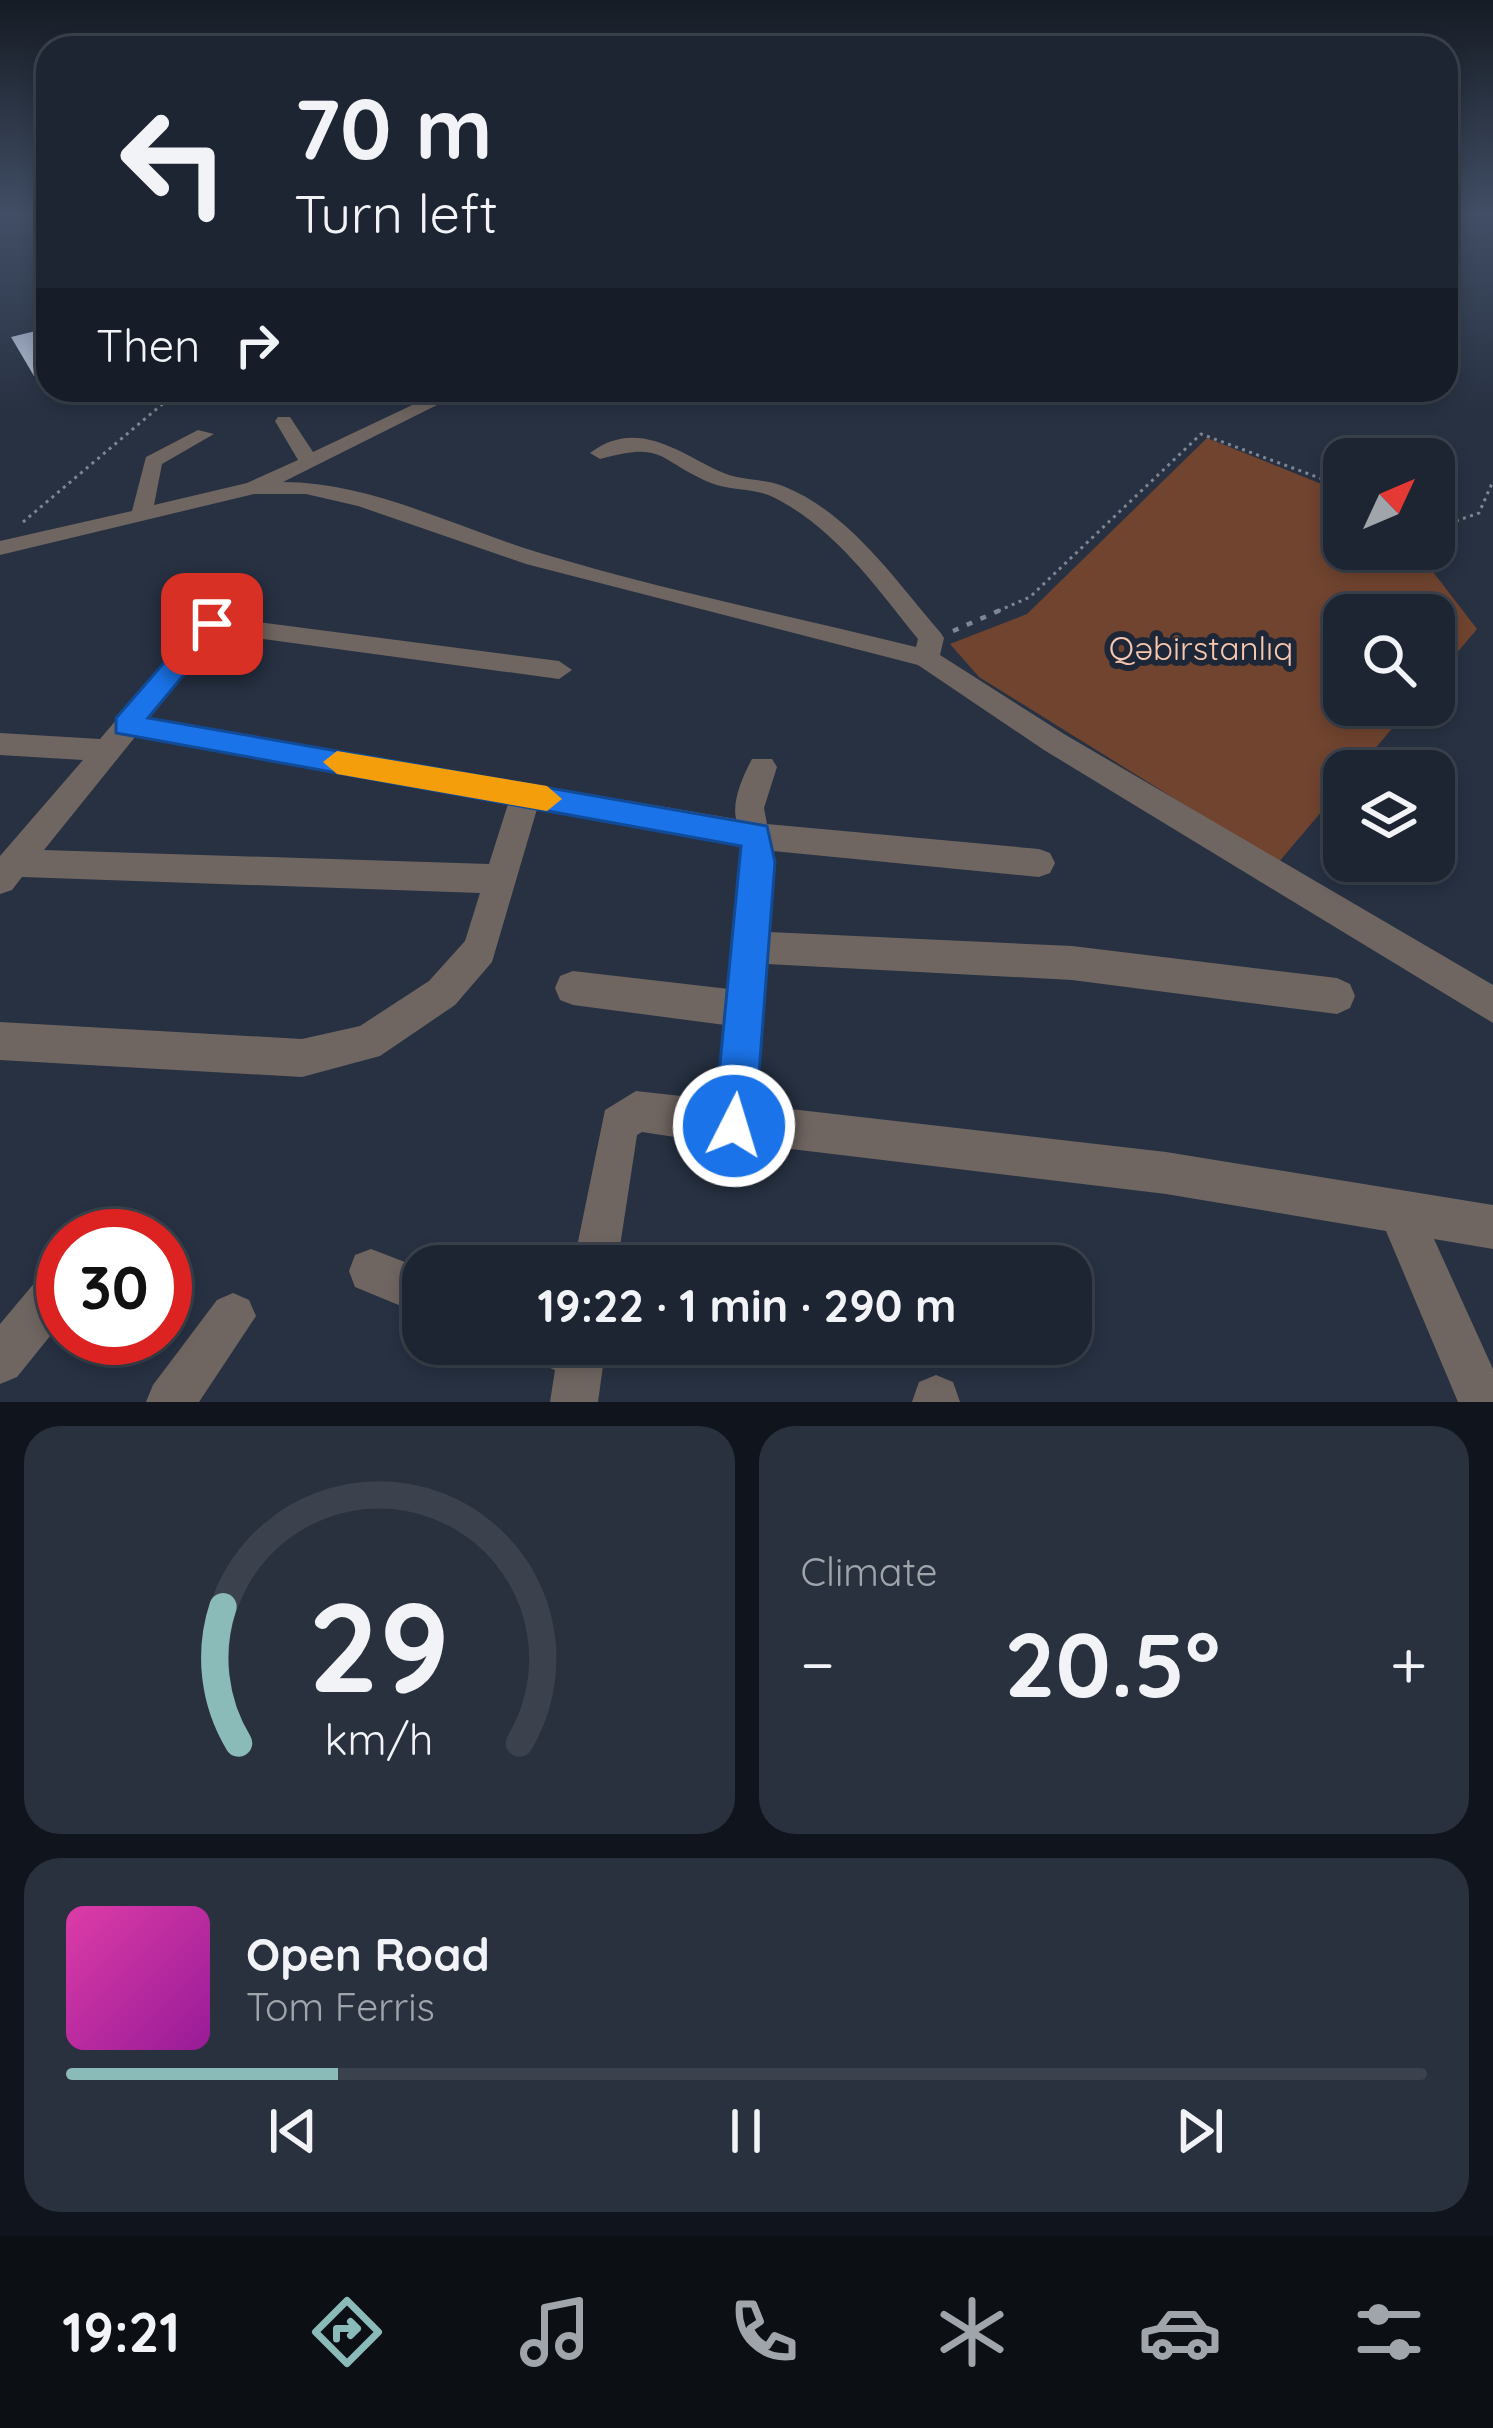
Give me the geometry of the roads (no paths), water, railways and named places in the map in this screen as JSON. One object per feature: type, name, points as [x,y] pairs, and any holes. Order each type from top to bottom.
[{"type":"street","points":[[254,488],[432,402]]},
{"type":"street","points":[[284,421],[307,459]]},
{"type":"street","points":[[142,512],[153,460],[205,434]]},
{"type":"street","points":[[600,453],[639,439],[653,441],[718,479],[781,493],[850,541],[928,648],[1054,742],[1493,1005]]},
{"type":"street","points":[[0,548],[254,488],[306,488],[364,501],[534,559],[928,648]]},
{"type":"street","points":[[7,872],[212,624],[559,670]]},
{"type":"street","points":[[126,725],[756,835],[1039,862]]},
{"type":"street","points":[[0,744],[106,750]]},
{"type":"street","points":[[734,1126],[751,947],[756,835],[749,808],[762,767]]},
{"type":"street","points":[[0,1040],[302,1058],[368,1043],[442,993],[480,950],[526,795]]},
{"type":"street","points":[[7,872],[501,877]]},
{"type":"street","points":[[751,947],[1072,963],[1336,996]]},
{"type":"street","points":[[573,988],[746,1009]]},
{"type":"street","points":[[599,1245],[619,1124],[636,1111],[1166,1173],[1493,1227]]},
{"type":"street","points":[[1399,1211],[1483,1402]]},
{"type":"street","points":[[371,1271],[402,1284]]},
{"type":"street","points":[[170,1402],[233,1316]]},
{"type":"street","points":[[0,1360],[36,1317]]},
{"type":"park label","name":"Qəbirstanlıq","points":[[1201,647]]}]
